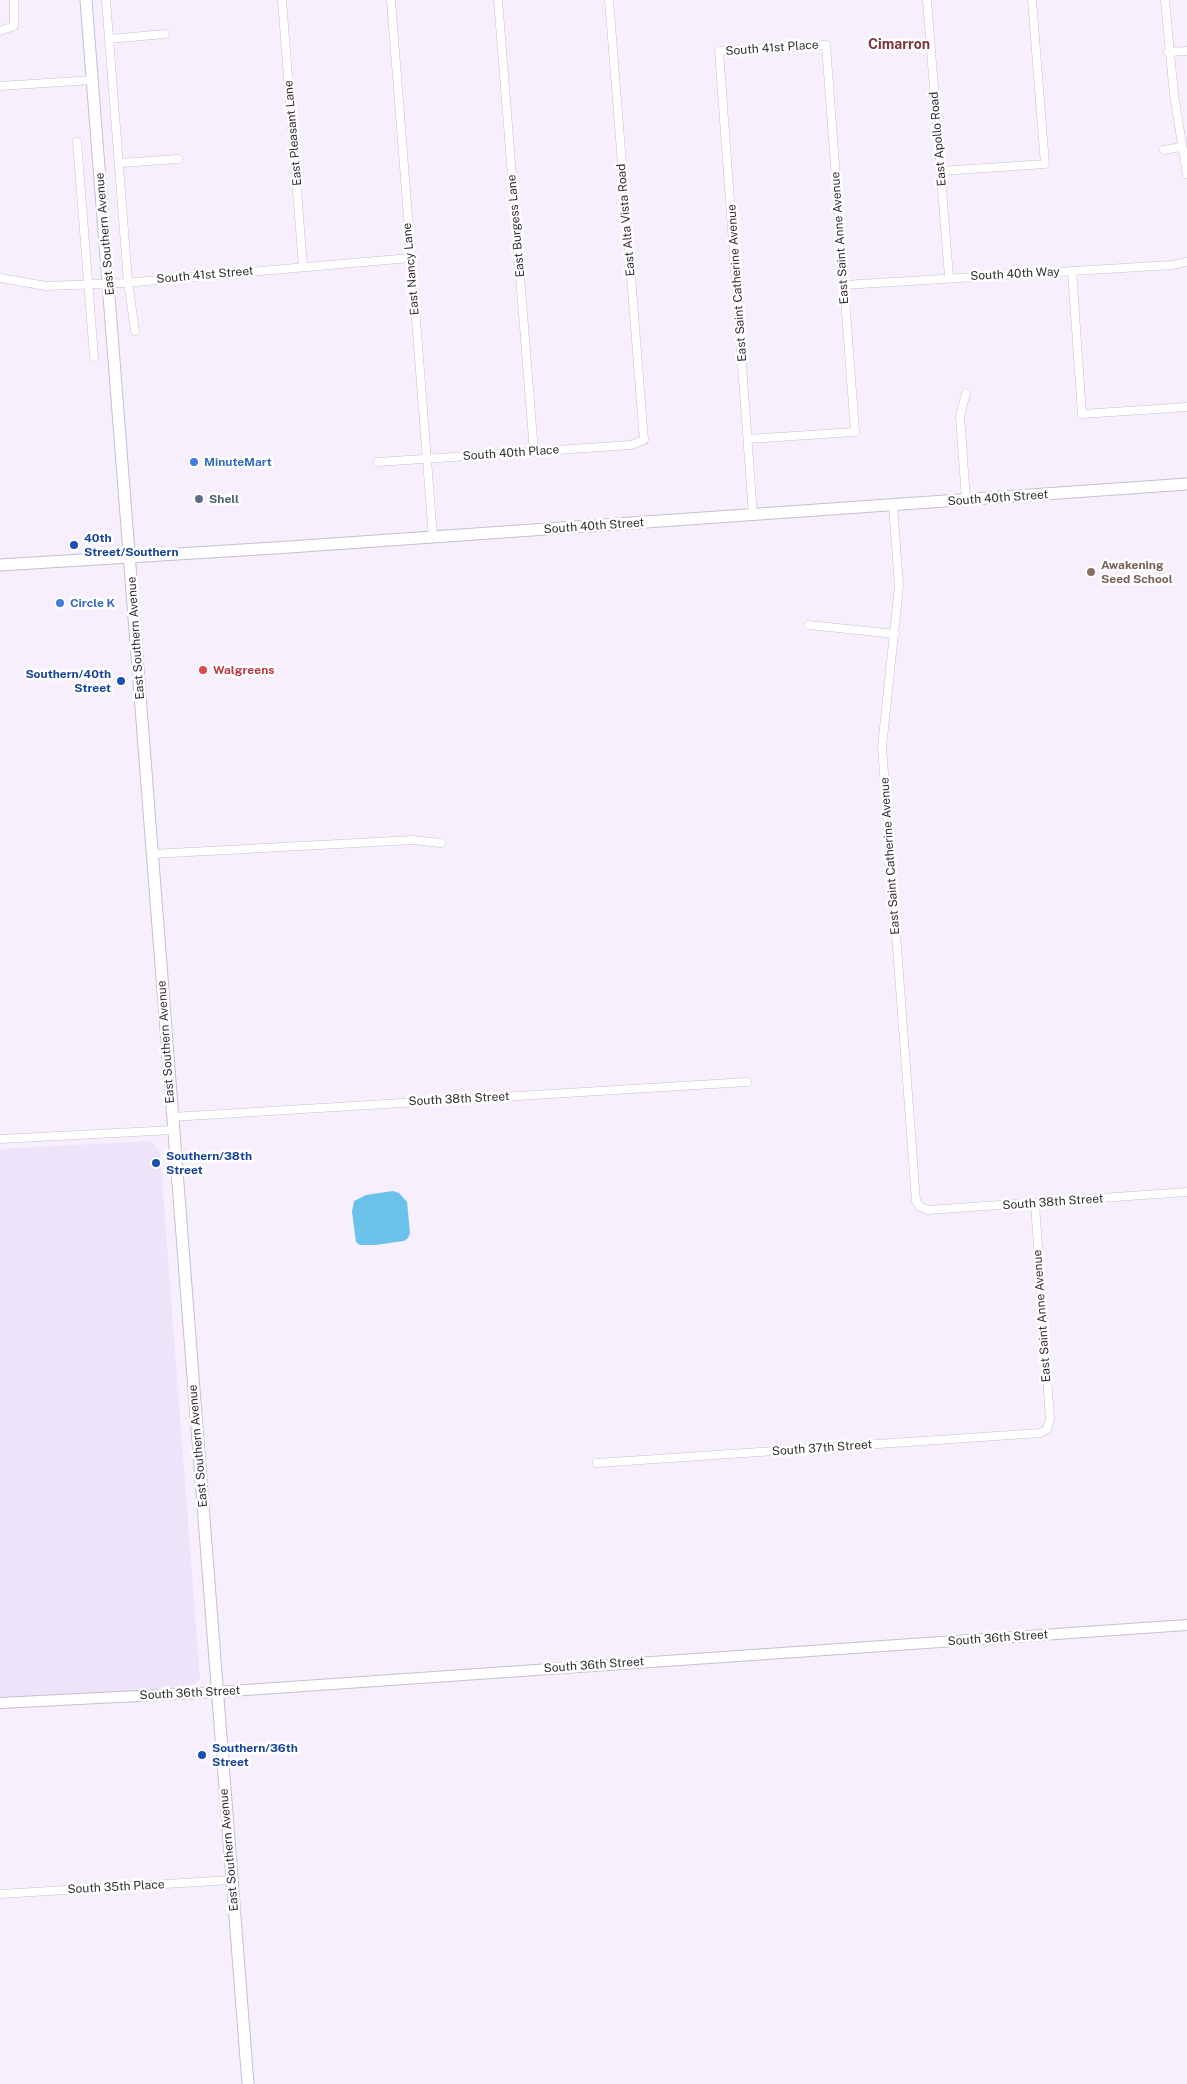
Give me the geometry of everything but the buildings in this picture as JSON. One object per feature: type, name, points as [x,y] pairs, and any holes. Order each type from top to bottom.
[{"type":"main road","name":"East Southern Avenue","points":[[86,0],[110,283],[172,1117],[248,2084]]},
{"type":"main road","name":"South 40th Street","points":[[0,565],[130,558],[1187,484]]},
{"type":"street","points":[[0,31],[14,26],[14,0]]},
{"type":"street","name":"East Southern Avenue","points":[[106,0],[128,282],[136,331]]},
{"type":"street","name":"East Pleasant Lane","points":[[282,0],[303,267]]},
{"type":"street","name":"East Nancy Lane","points":[[391,0],[433,537]]},
{"type":"street","name":"East Burgess Lane","points":[[498,0],[534,452]]},
{"type":"street","name":"East Alta Vista Road","points":[[609,0],[644,440]]},
{"type":"street","name":"East Apollo Road","points":[[927,0],[950,277]]},
{"type":"street","points":[[941,171],[1045,164],[1032,0]]},
{"type":"street","points":[[1165,0],[1168,52],[1187,173]]},
{"type":"street","points":[[109,39],[165,34]]},
{"type":"street","name":"South 41st Place","points":[[719,51],[826,45]]},
{"type":"street","name":"East Saint Anne Avenue","points":[[748,439],[855,432],[826,45]]},
{"type":"street","name":"East Saint Catherine Avenue","points":[[719,51],[753,515]]},
{"type":"street","points":[[1168,52],[1187,51]]},
{"type":"street","points":[[0,86],[92,80]]},
{"type":"street","name":"East Southern Avenue","points":[[77,142],[94,357]]},
{"type":"street","points":[[1164,150],[1182,147]]},
{"type":"street","points":[[119,163],[178,159]]},
{"type":"street","name":"South 41st Street","points":[[0,278],[46,286],[110,283],[410,258]]},
{"type":"street","name":"South 40th Way","points":[[844,285],[1187,262]]},
{"type":"street","points":[[1072,271],[1082,414],[1187,407]]},
{"type":"street","points":[[966,393],[960,416],[966,500]]},
{"type":"street","name":"South 40th Place","points":[[378,462],[631,445],[644,440]]},
{"type":"street","name":"East Saint Catherine Avenue","points":[[893,505],[899,586],[882,746],[909,1117],[916,1201],[920,1207]]},
{"type":"street","points":[[809,625],[895,634]]},
{"type":"street","points":[[152,854],[414,840],[441,843]]},
{"type":"street","name":"South 38th Street","points":[[172,1117],[747,1082]]},
{"type":"street","points":[[0,1139],[173,1130]]},
{"type":"street","name":"South 38th Street","points":[[920,1207],[928,1210],[1035,1204],[1187,1192]]},
{"type":"street","name":"East Saint Anne Avenue","points":[[1035,1204],[1050,1420],[1047,1429]]},
{"type":"street","name":"South 37th Street","points":[[597,1464],[1041,1432],[1047,1429]]},
{"type":"street","name":"South 36th Street","points":[[0,1703],[217,1692],[1187,1625]]},
{"type":"street","name":"South 35th Place","points":[[0,1894],[232,1880]]},
{"type":"shaded area","points":[[152,1141],[160,1152],[200,1679],[189,1687],[0,1698],[0,1149]]},
{"type":"water","points":[[393,1191],[399,1193],[407,1202],[410,1233],[408,1238],[404,1241],[360,1245],[356,1242],[352,1212],[354,1201],[366,1195]]},
{"type":"place","name":"MinuteMart","points":[[194,462]]},
{"type":"place","name":"Shell","points":[[199,499]]},
{"type":"place","name":"40th Street/Southern","points":[[74,545]]},
{"type":"place","name":"Awakening Seed School","points":[[1091,572]]},
{"type":"place","name":"Circle K","points":[[60,603]]},
{"type":"place","name":"Walgreens","points":[[203,670]]},
{"type":"place","name":"Southern/40th Street","points":[[121,681]]},
{"type":"place","name":"Southern/38th Street","points":[[156,1163]]},
{"type":"place","name":"Southern/36th Street","points":[[202,1755]]},
{"type":"district","name":"Cimarron","points":[[899,45]]}]
